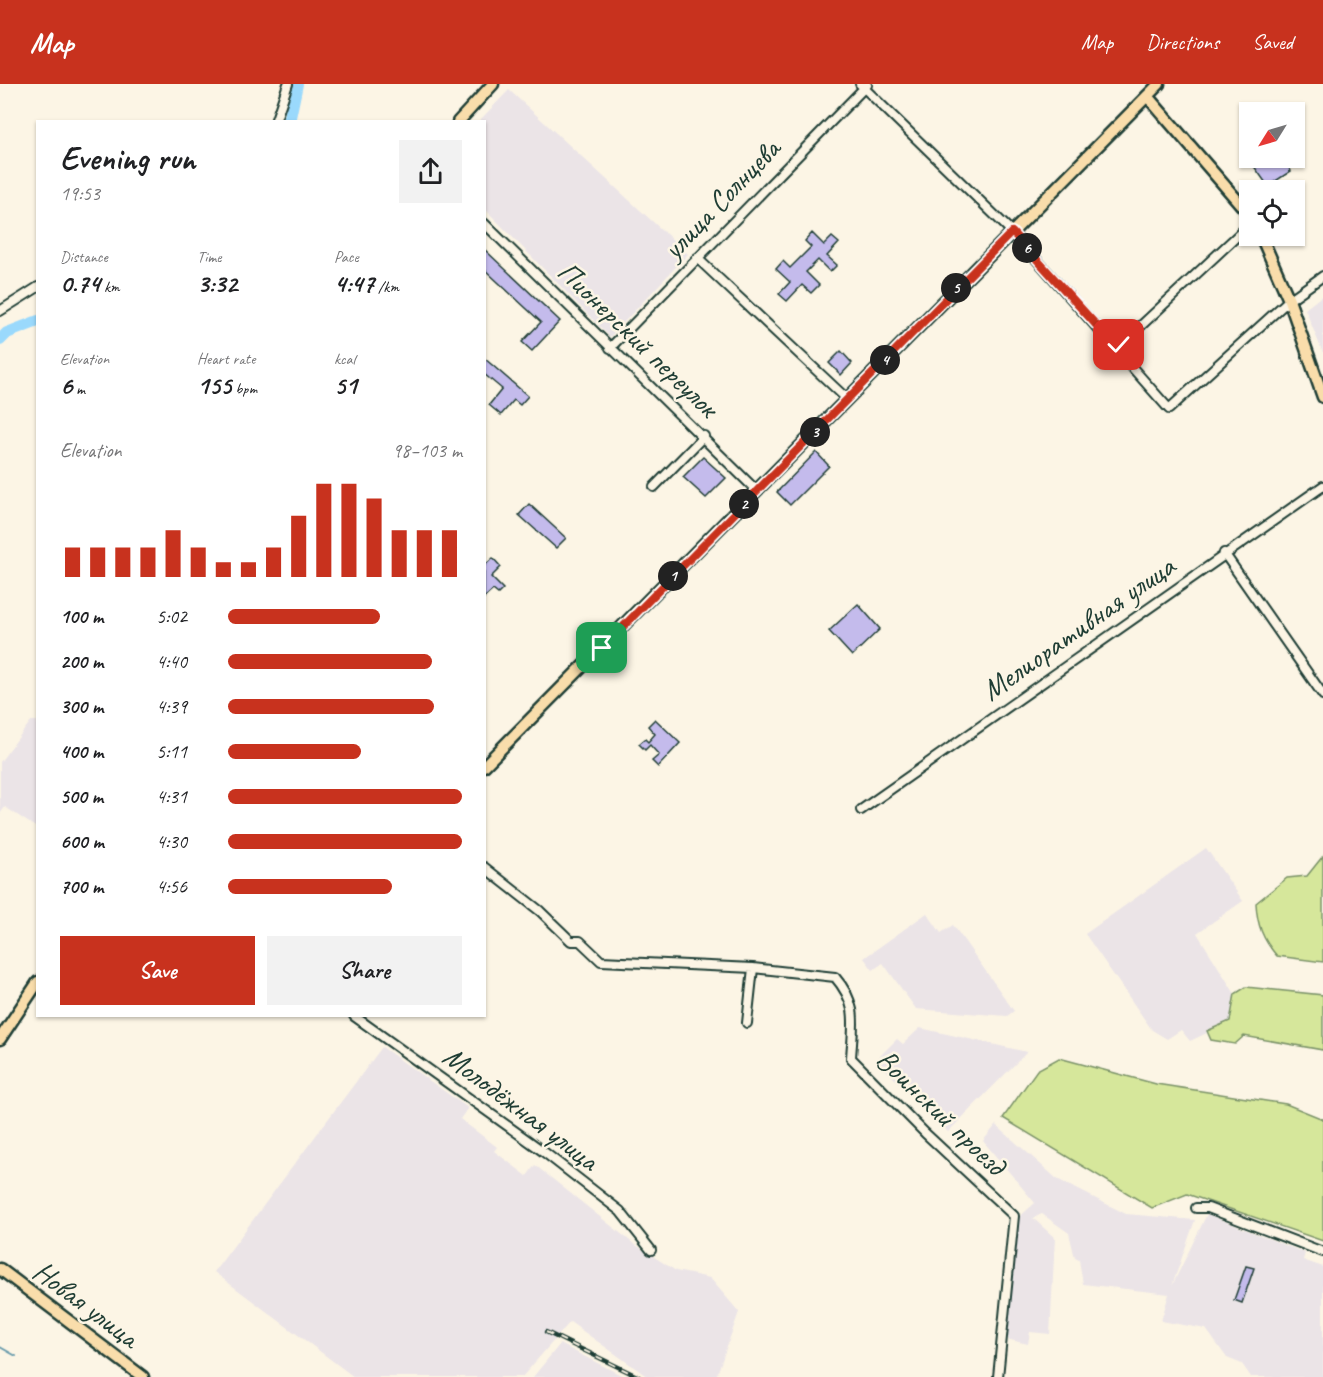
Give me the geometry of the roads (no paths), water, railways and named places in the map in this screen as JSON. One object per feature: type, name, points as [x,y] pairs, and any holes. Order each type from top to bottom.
[{"type":"main road","points":[[460,120],[494,84]]},
{"type":"main road","points":[[486,764],[1159,84]]},
{"type":"main road","points":[[1147,96],[1239,202]]},
{"type":"main road","points":[[1265,246],[1289,300],[1323,397]]},
{"type":"main road","points":[[0,1040],[36,985]]},
{"type":"main road","name":"Новая улица","points":[[0,1269],[143,1377]]},
{"type":"street","points":[[276,120],[288,84]]},
{"type":"street","points":[[864,85],[1012,232],[1169,409],[1289,300],[1323,276]]},
{"type":"street","name":"улица Солнцева","points":[[610,348],[864,85]]},
{"type":"street","name":"Пионерский переулок","points":[[486,225],[758,491]]},
{"type":"street","points":[[1117,348],[1239,234]]},
{"type":"street","points":[[697,258],[847,399]]},
{"type":"street","points":[[0,311],[36,288]]},
{"type":"street","points":[[654,487],[704,436]]},
{"type":"street","name":"Мелиоративная улица","points":[[861,810],[1040,686],[1224,553],[1323,486]]},
{"type":"street","points":[[1224,553],[1323,695]]},
{"type":"street","name":"Воинский проезд","points":[[486,869],[540,912],[571,941],[580,941],[602,961],[753,968],[835,977],[848,993],[854,1007],[851,1058],[925,1133],[1014,1216],[998,1377]]},
{"type":"street","points":[[747,1023],[753,968]]},
{"type":"street","name":"Молодёжная улица","points":[[355,1017],[536,1147],[620,1211],[651,1250]]},
{"type":"street","points":[[1196,1208],[1208,1208],[1323,1252]]},
{"type":"waterway","points":[[289,120],[297,84]]},
{"type":"waterway","points":[[0,340],[7,333],[36,322]]},
{"type":"waterway","points":[[0,1347],[16,1356]]},
{"type":"railway","points":[[546,1332],[639,1377]]}]
